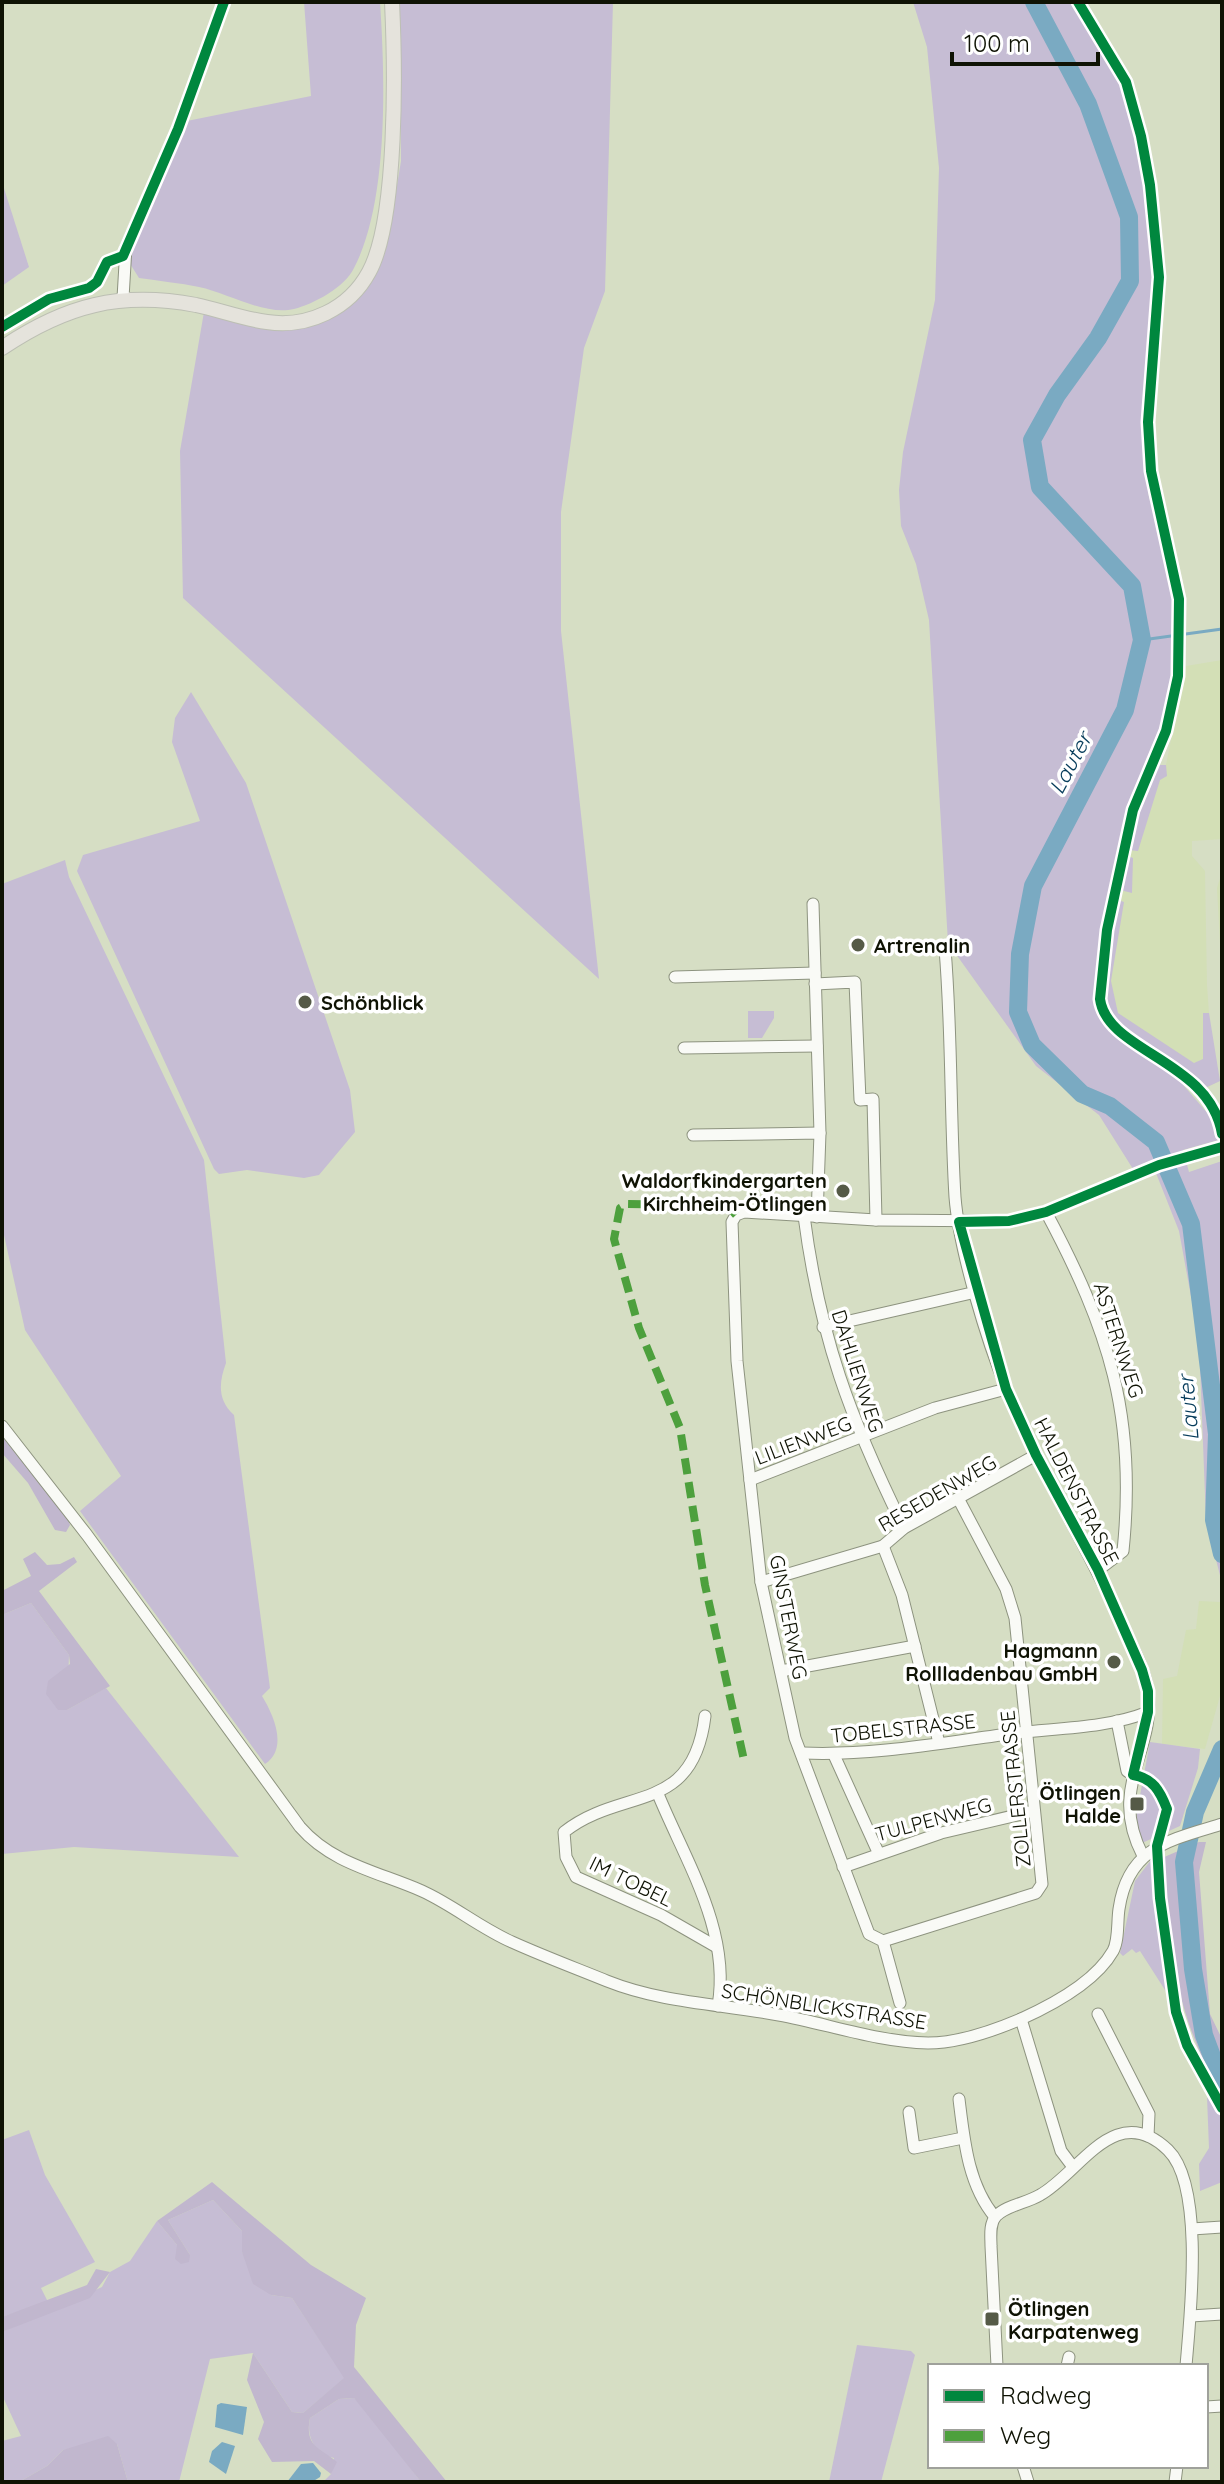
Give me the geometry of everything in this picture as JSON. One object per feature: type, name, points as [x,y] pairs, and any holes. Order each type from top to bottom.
[{"type":"main road","points":[[2,348],[61,315],[123,298],[166,300],[269,323],[291,323],[307,322],[352,296],[370,271],[383,231],[392,123],[392,2]]},
{"type":"street","points":[[123,298],[126,247],[178,129],[224,2]]},
{"type":"street","points":[[813,904],[820,1133],[817,1217]]},
{"type":"street","name":"HALDENSTRASSE","points":[[945,949],[953,1045],[955,1199],[959,1222],[976,1292],[1006,1389],[1036,1455],[1098,1570],[1142,1670],[1148,1691],[1148,1712],[1133,1775],[1129,1818],[1132,1836],[1143,1856]]},
{"type":"street","points":[[675,977],[815,978],[855,982],[860,1100],[873,1099],[876,1220]]},
{"type":"street","points":[[684,1048],[817,1046]]},
{"type":"street","points":[[693,1135],[820,1133]]},
{"type":"street","points":[[804,1216],[1009,1221],[1046,1212],[1146,1171],[1222,1147]]},
{"type":"street","name":"GINSTERWEG","points":[[804,1216],[752,1212],[736,1215],[732,1222],[733,1289],[761,1582],[795,1738],[869,1934],[883,1941],[900,2003]]},
{"type":"street","name":"ASTERNWEG","points":[[1046,1212],[1089,1299],[1115,1374],[1125,1419],[1128,1459],[1123,1551],[1114,1561],[1098,1570]]},
{"type":"street","name":"DAHLIENWEG","points":[[804,1216],[823,1327],[859,1437],[904,1528]]},
{"type":"street","points":[[823,1327],[976,1292]]},
{"type":"street","name":"LILIENWEG","points":[[750,1480],[935,1408],[1006,1389]]},
{"type":"street","name":"SCHÖNBLICKSTRASSE","points":[[2,1426],[201,1687],[300,1827],[320,1847],[351,1864],[424,1892],[511,1942],[649,1996],[928,2043],[951,2041],[1021,2019],[1059,1998],[1102,1965],[1115,1948],[1124,1886],[1132,1868],[1143,1856]]},
{"type":"street","name":"RESEDENWEG","points":[[761,1582],[883,1546],[904,1528],[1036,1455]]},
{"type":"street","name":"ZOLLERSTRASSE","points":[[883,1941],[1036,1893],[1042,1884],[1015,1618],[1006,1589],[959,1500]]},
{"type":"street","points":[[883,1546],[902,1595],[939,1743]]},
{"type":"street","points":[[781,1671],[915,1646]]},
{"type":"street","name":"TOBELSTRASSE","points":[[803,1753],[834,1755],[939,1743],[1117,1721],[1148,1712]]},
{"type":"street","name":"IM TOBEL","points":[[705,1716],[702,1741],[694,1758],[658,1794],[579,1821],[564,1832],[566,1857],[576,1877],[661,1915],[715,1946]]},
{"type":"street","name":"HALDENSTRASSE","points":[[1117,1721],[1127,1771],[1133,1775]]},
{"type":"street","points":[[834,1755],[878,1852]]},
{"type":"street","name":"IM TOBEL","points":[[658,1794],[709,1908],[715,1946],[722,1961],[718,2006]]},
{"type":"street","name":"TULPENWEG","points":[[843,1867],[878,1852],[1034,1811]]},
{"type":"street","points":[[1143,1856],[1166,1842],[1205,1829],[1222,1828]]},
{"type":"street","points":[[1098,2014],[1149,2114],[1148,2136]]},
{"type":"street","points":[[1021,2019],[1061,2151],[1073,2167]]},
{"type":"street","points":[[959,2099],[963,2138],[980,2199],[995,2217],[991,2246],[997,2364]]},
{"type":"street","points":[[909,2112],[914,2148],[963,2138]]},
{"type":"street","points":[[995,2217],[1042,2195],[1100,2143],[1116,2135],[1148,2136],[1170,2151],[1188,2197],[1192,2229],[1191,2316],[1186,2364]]},
{"type":"street","points":[[1192,2229],[1222,2227]]},
{"type":"street","points":[[1191,2316],[1222,2314]]},
{"type":"shaded area","points":[[304,2],[380,2],[383,101],[379,174],[374,209],[350,275],[319,299],[302,307],[283,310],[259,307],[199,287],[139,278],[127,259],[132,237],[182,122],[311,96]]},
{"type":"shaded area","points":[[400,2],[613,2],[605,291],[584,348],[561,512],[561,631],[599,979],[183,598],[180,451],[204,312],[260,328],[353,300],[390,228],[401,161]]},
{"type":"shaded area","points":[[913,2],[1072,2],[1122,86],[1130,108],[1146,186],[1155,277],[1143,419],[1144,463],[1149,497],[1168,557],[1173,597],[1173,671],[1162,730],[1131,805],[1107,909],[1097,1011],[1105,1024],[1172,1072],[1222,1130],[1222,1139],[1183,1150],[1189,1172],[1222,1161],[1222,1583],[1206,1521],[1199,1340],[1179,1231],[1152,1163],[1133,1169],[1099,1115],[1036,1066],[948,943],[929,620],[916,564],[901,526],[899,490],[903,452],[935,300],[939,168],[927,47]]},
{"type":"shaded area","points":[[2,182],[29,267],[2,286]]},
{"type":"shaded area","points":[[1222,660],[1222,839],[1192,841],[1192,856],[1205,871],[1211,1041],[1220,1081],[1203,1089],[1177,1064],[1119,1025],[1108,1013],[1104,984],[1113,920],[1138,809],[1156,765],[1166,765],[1186,666]]},
{"type":"shaded area","points":[[191,692],[246,783],[350,1090],[355,1132],[319,1175],[304,1178],[247,1170],[219,1174],[214,1169],[77,871],[83,855],[200,821],[172,742],[175,718]]},
{"type":"shaded area","points":[[1156,765],[1166,765],[1167,776],[1160,780],[1138,851],[1129,850],[1138,809]]},
{"type":"shaded area","points":[[1128,856],[1133,858],[1132,893],[1120,890]]},
{"type":"shaded area","points":[[65,860],[69,877],[204,1160],[226,1363],[221,1390],[228,1409],[234,1415],[270,1688],[262,1696],[277,1731],[276,1749],[265,1764],[80,1511],[121,1476],[25,1330],[2,1226],[2,884]]},
{"type":"shaded area","points":[[1222,872],[1222,980],[1217,888]]},
{"type":"shaded area","points":[[1118,900],[1124,902],[1111,981],[1118,1013],[1194,1063],[1203,1059],[1203,1013],[1209,1013],[1220,1081],[1203,1089],[1177,1064],[1119,1025],[1108,1013],[1104,984]]},
{"type":"shaded area","points":[[748,1011],[774,1011],[774,1018],[762,1038],[748,1038]]},
{"type":"shaded area","points":[[2,1434],[66,1514],[70,1525],[66,1532],[55,1530],[28,1483],[2,1453]]},
{"type":"shaded area","points":[[35,1552],[47,1565],[60,1564],[74,1557],[77,1562],[39,1591],[110,1686],[67,1710],[58,1710],[46,1694],[48,1681],[70,1664],[69,1655],[31,1603],[2,1615],[2,1591],[31,1576],[23,1559]]},
{"type":"shaded area","points":[[1199,1601],[1220,1602],[1220,1696],[1205,1749],[1162,1744],[1163,1679],[1177,1676],[1186,1630],[1196,1629]]},
{"type":"shaded area","points":[[31,1603],[69,1655],[67,1710],[106,1688],[239,1857],[74,1847],[2,1854],[2,1615]]},
{"type":"shaded area","points":[[1150,1742],[1200,1749],[1198,1768],[1180,1826],[1142,1843],[1136,1817]]},
{"type":"shaded area","points":[[1206,1842],[1199,1872],[1210,2014],[1222,2039],[1222,2096],[1207,2069],[1185,2011],[1171,1951],[1164,1889],[1162,1858]]},
{"type":"shaded area","points":[[1151,1860],[1162,1860],[1183,2018],[1140,1951],[1136,1953],[1132,1949],[1123,1956],[1120,1953],[1135,1881]]},
{"type":"shaded area","points":[[1207,2097],[1222,2118],[1222,2182],[1200,2191],[1199,2164],[1209,2148]]},
{"type":"shaded area","points":[[29,2130],[45,2175],[95,2262],[41,2288],[48,2302],[2,2317],[2,2140]]},
{"type":"shaded area","points":[[212,2182],[311,2265],[366,2298],[356,2325],[354,2367],[447,2482],[421,2482],[354,2398],[339,2399],[310,2418],[312,2441],[337,2462],[331,2474],[314,2461],[272,2462],[258,2439],[264,2422],[247,2380],[253,2353],[292,2412],[303,2413],[344,2378],[292,2298],[271,2295],[253,2284],[242,2252],[242,2231],[213,2200],[168,2220],[190,2255],[189,2262],[181,2264],[175,2259],[177,2245],[157,2221]]},
{"type":"shaded area","points":[[213,2200],[242,2231],[242,2252],[271,2295],[292,2298],[345,2378],[303,2413],[292,2412],[253,2353],[210,2359],[179,2482],[128,2482],[117,2444],[63,2450],[47,2466],[19,2482],[2,2482],[2,2441],[21,2436],[2,2395],[2,2332],[102,2287],[110,2272],[130,2261],[157,2221],[190,2255],[168,2220]]},
{"type":"shaded area","points":[[96,2269],[110,2272],[90,2298],[2,2332],[2,2317],[87,2285]]},
{"type":"shaded area","points":[[857,2345],[911,2351],[915,2355],[881,2482],[829,2482]]},
{"type":"shaded area","points":[[354,2398],[421,2482],[323,2482],[331,2474],[334,2458],[322,2453],[313,2444],[309,2432],[310,2418],[339,2399]]},
{"type":"shaded area","points":[[108,2436],[117,2444],[128,2482],[19,2482],[47,2466],[63,2450]]},
{"type":"water","points":[[217,2405],[247,2407],[243,2435],[215,2427]]},
{"type":"water","points":[[222,2442],[235,2446],[226,2474],[209,2462],[212,2451]]},
{"type":"water","points":[[313,2463],[321,2473],[320,2477],[312,2482],[287,2482],[301,2464]]},
{"type":"waterway","name":"Lauter","points":[[1034,2],[1088,104],[1129,217],[1130,281],[1098,338],[1057,395],[1032,440],[1040,487],[1132,586],[1142,640],[1125,710],[1033,886],[1020,954],[1018,1012],[1032,1045],[1082,1094],[1110,1106],[1156,1142],[1191,1224],[1217,1434],[1214,1520],[1222,1554]]},
{"type":"waterway","points":[[1142,640],[1222,629]]},
{"type":"waterway","name":"Lauter","points":[[1222,1749],[1195,1812],[1184,1862],[1193,1969],[1204,2035],[1222,2083]]},
{"type":"marked path","points":[[736,1215],[728,1206],[627,1204],[620,1208],[614,1239],[639,1328],[680,1428],[705,1585],[744,1760]]},
{"type":"cycle path","points":[[2,327],[49,299],[89,288],[97,282],[107,262],[123,256],[178,129],[224,2]]},
{"type":"cycle path","points":[[1078,2],[1126,82],[1150,185],[1159,277],[1148,422],[1151,471],[1179,599],[1178,676],[1166,731],[1133,810],[1107,930],[1100,999],[1107,1017],[1120,1032],[1199,1089],[1214,1109],[1222,1134]]},
{"type":"cycle path","points":[[1222,1147],[1159,1165],[1046,1212],[1009,1221],[959,1222],[1006,1389],[1036,1455],[1098,1570],[1142,1670],[1148,1691],[1148,1712],[1133,1775],[1155,1786],[1167,1809],[1157,1846],[1160,1898],[1176,2012],[1187,2045],[1222,2108]]},
{"type":"place","name":"Artrenalin","points":[[858,945]]},
{"type":"place","name":"Schönblick","points":[[305,1002]]},
{"type":"place","name":"Waldorfkindergarten Kirchheim-Ötlingen","points":[[843,1191]]},
{"type":"place","name":"Hagmann Rollladenbau GmbH","points":[[1114,1662]]},
{"type":"place","name":"Ötlingen Halde","points":[[1137,1804]]},
{"type":"place","name":"Ötlingen Karpatenweg","points":[[992,2319]]}]
